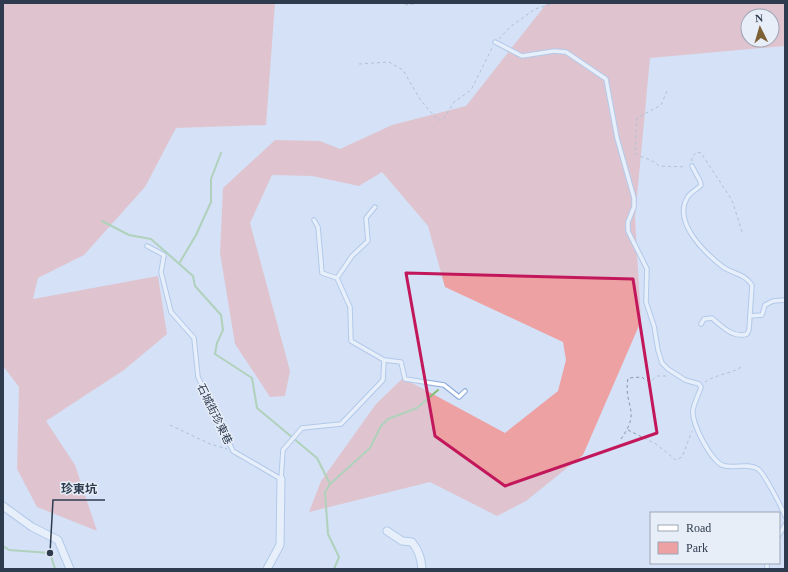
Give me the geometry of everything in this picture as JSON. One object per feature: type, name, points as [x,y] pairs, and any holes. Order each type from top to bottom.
[{"type":"street","points":[[267,569],[280,545],[280,479]]},
{"type":"street","points":[[3,506],[32,527],[58,540],[70,569]]},
{"type":"street","points":[[387,531],[402,541],[412,542],[420,557],[422,569]]},
{"type":"lane","points":[[495,42],[522,56],[554,51],[566,52],[604,75],[607,81],[617,138],[634,198],[634,208],[628,222],[628,231],[644,260],[648,273],[646,302],[654,326],[662,363],[668,369],[685,380],[700,384],[701,387],[692,410],[697,429],[719,463],[725,466],[750,466],[759,469],[763,473],[785,516]]},
{"type":"lane","points":[[692,166],[701,185],[690,194],[684,206],[687,227],[698,243],[724,268],[745,276],[750,282],[749,332],[746,335],[741,336],[726,330],[712,318],[704,319],[701,324]]},
{"type":"lane","points":[[337,278],[352,256],[368,241],[366,218],[375,207]]},
{"type":"lane","points":[[314,220],[318,226],[322,273],[337,278],[350,307],[351,341],[384,360],[401,362],[405,379],[444,385],[459,397],[465,391]]},
{"type":"lane","name":"石城街珍東巷","points":[[147,246],[164,255],[161,272],[171,312],[194,338],[198,378],[233,451],[280,479]]},
{"type":"lane","points":[[750,316],[762,315],[765,305],[773,301],[785,300]]},
{"type":"lane","points":[[280,479],[283,450],[302,428],[341,424],[383,380],[384,360]]},
{"type":"path","points":[[405,5],[422,3]]},
{"type":"path","points":[[359,64],[389,62],[403,70],[421,101],[438,120],[443,120],[454,102],[471,90],[495,42],[510,27],[535,9],[555,3]]},
{"type":"path","points":[[667,91],[661,105],[637,118],[635,153],[638,156],[653,160],[659,166],[692,166],[692,157],[697,152],[701,153],[732,200],[743,235]]},
{"type":"path","points":[[701,385],[709,379],[738,370],[743,366]]},
{"type":"path","points":[[621,439],[627,430],[632,417],[627,395],[628,378],[642,377],[651,382],[658,376],[674,377]]},
{"type":"path","points":[[170,425],[210,444],[233,451]]},
{"type":"path","points":[[627,430],[656,444],[676,460],[682,457],[691,431],[697,429]]},
{"type":"highlighted area","points":[[406,273],[633,279],[657,433],[505,486],[435,436]]},
{"type":"green space","points":[[3,3],[275,3],[266,125],[176,128],[145,187],[84,255],[38,278],[33,299],[158,276],[167,334],[124,370],[46,421],[75,465],[97,531],[37,507],[17,469],[19,387],[3,366]]},
{"type":"green space","points":[[547,3],[785,3],[785,46],[780,46],[780,8],[740,8],[740,48],[762,48],[650,58],[635,218],[641,321],[583,455],[526,501],[497,516],[430,482],[309,512],[321,481],[376,404],[403,378],[505,433],[558,391],[566,360],[563,342],[445,287],[428,226],[382,172],[359,186],[312,176],[272,175],[250,223],[290,371],[285,396],[270,397],[235,344],[220,253],[223,188],[275,140],[320,141],[340,149],[392,125],[466,106]]},
{"type":"waterway","points":[[180,262],[196,235],[211,202],[211,179],[221,153]]},
{"type":"waterway","points":[[102,221],[129,235],[151,239],[193,276],[195,286],[221,315],[223,330],[217,343],[215,354],[252,378],[257,408],[317,458],[330,484],[325,492],[328,534],[339,557],[334,569]]},
{"type":"waterway","points":[[330,484],[370,448],[381,426],[388,419],[417,408],[438,390]]},
{"type":"waterway","points":[[3,546],[9,550],[50,553],[55,569]]},
{"type":"place","name":"珍東坑","points":[[50,553]]}]
